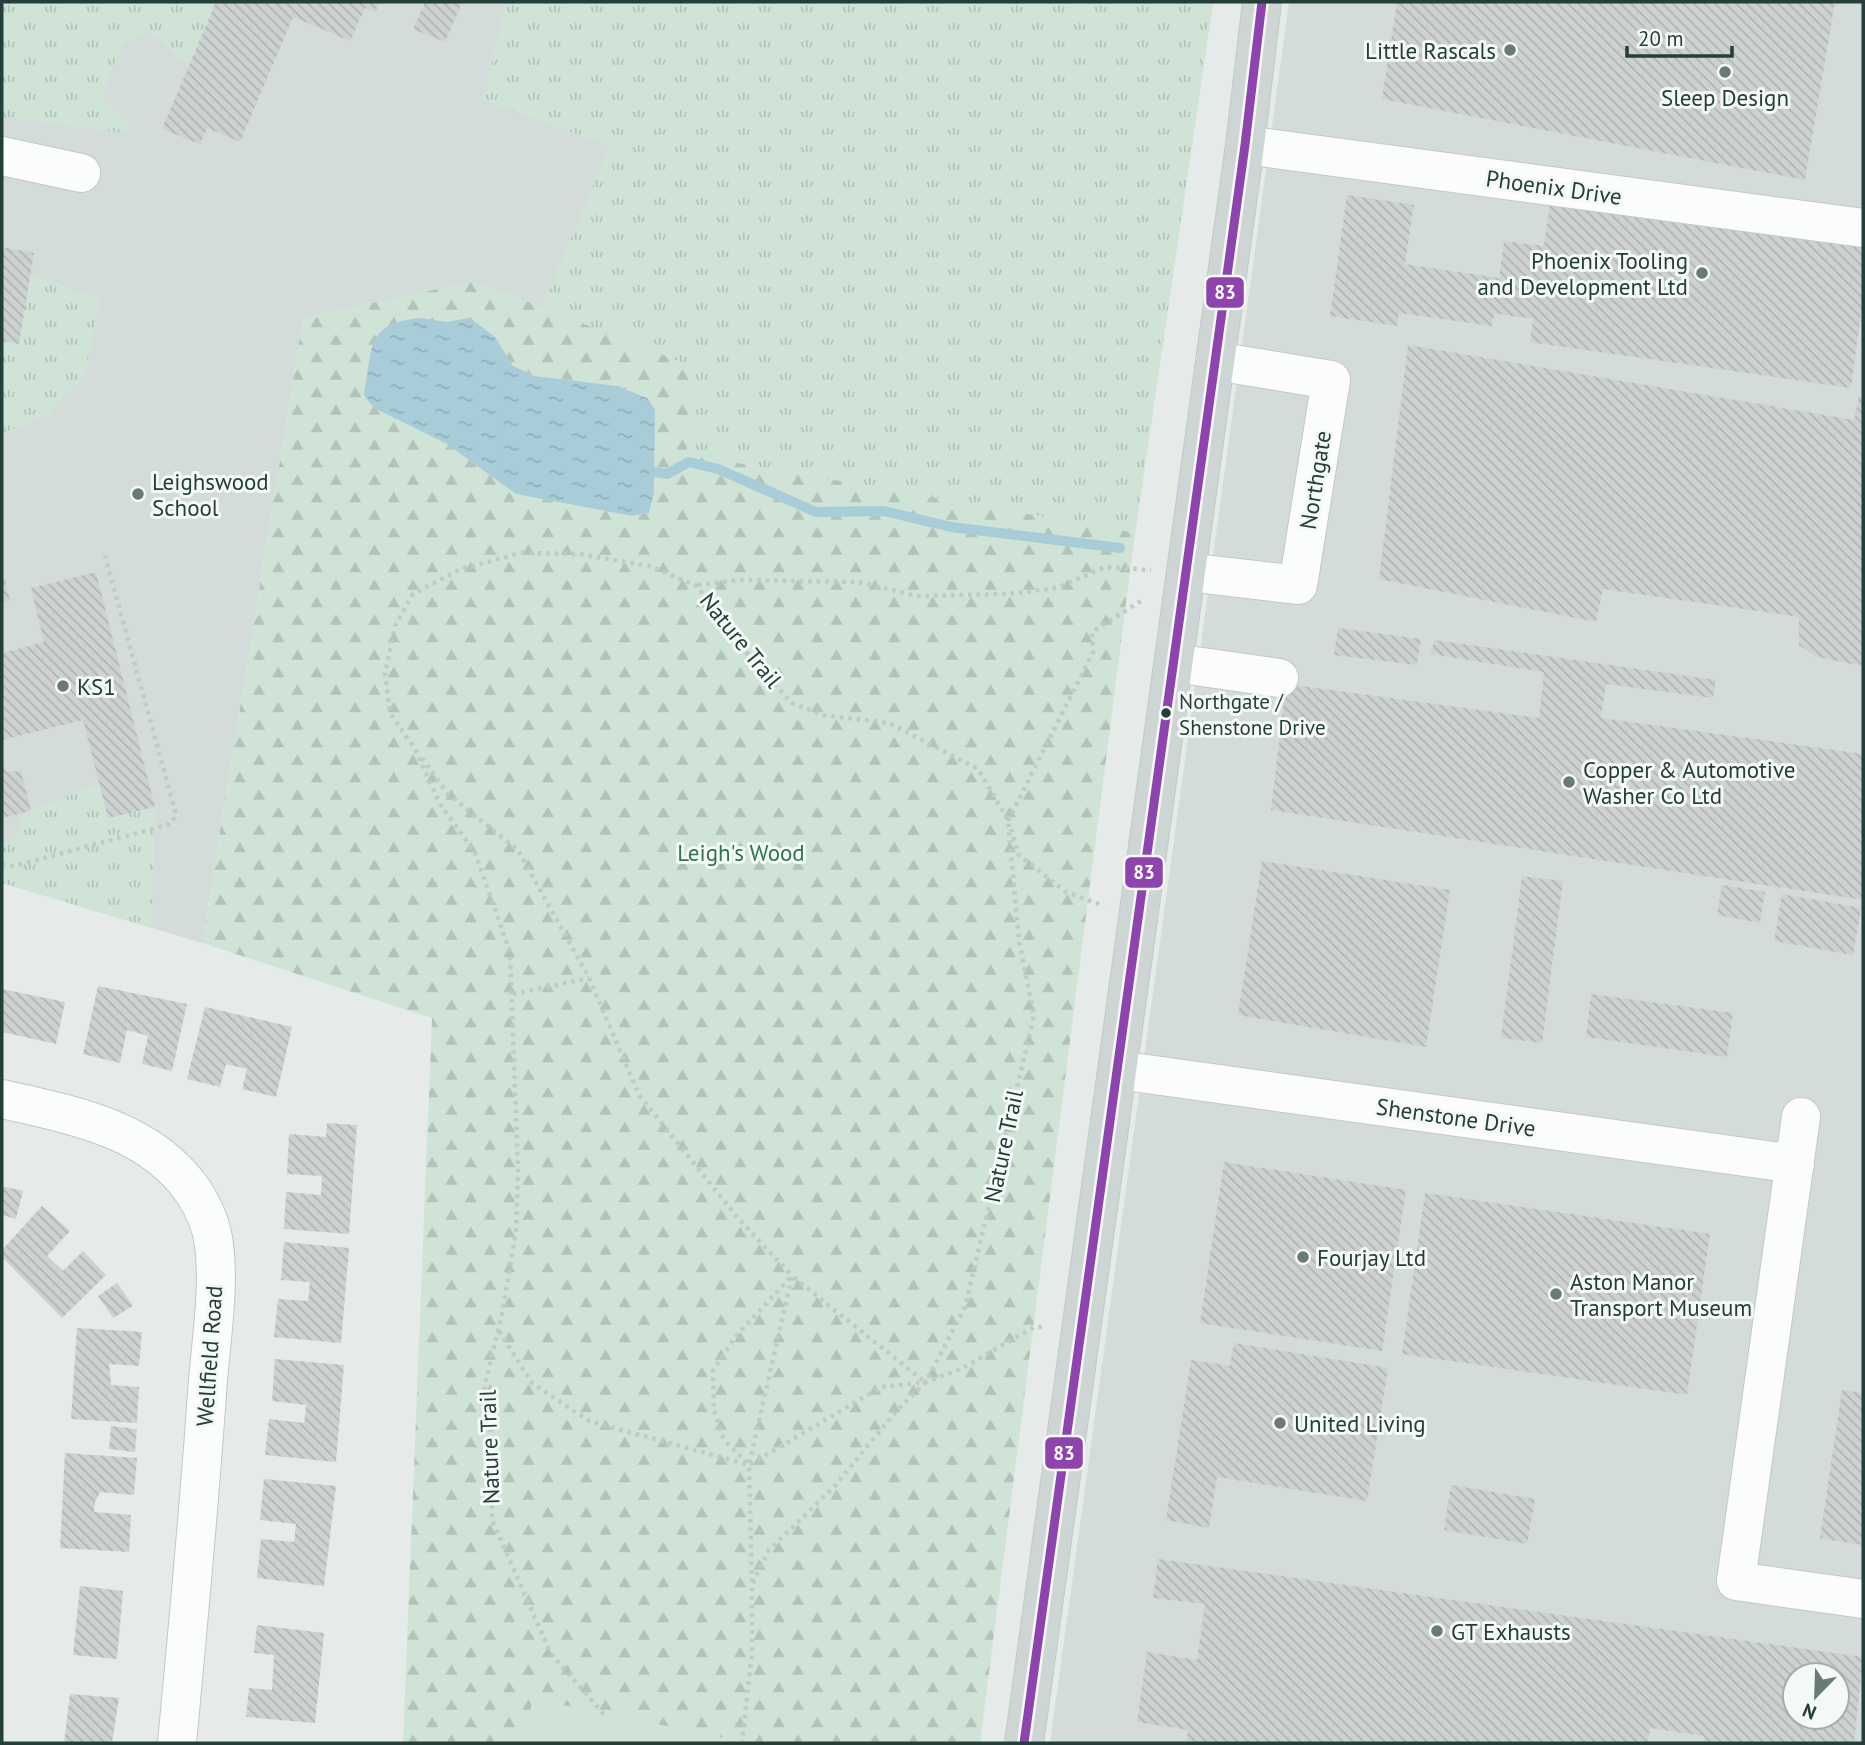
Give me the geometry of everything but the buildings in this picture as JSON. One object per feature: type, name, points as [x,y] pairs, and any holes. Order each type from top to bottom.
[{"type":"main road","points":[[1024,1743],[1245,145],[1262,2]]},
{"type":"street","name":"Phoenix Drive","points":[[1245,145],[1863,228]]},
{"type":"street","points":[[2,156],[81,173]]},
{"type":"street","name":"Northgate","points":[[1186,572],[1298,585],[1331,380],[1215,361]]},
{"type":"street","points":[[1174,663],[1279,678]]},
{"type":"street","name":"Shenstone Drive","points":[[1118,1070],[1795,1164]]},
{"type":"street","name":"Wellfield Road","points":[[2,1098],[89,1119],[135,1139],[168,1163],[192,1190],[211,1222],[215,1248],[213,1305],[198,1531],[177,1743]]},
{"type":"street","points":[[1801,1117],[1736,1581],[1863,1599]]},
{"type":"path","name":"Nature Trail","points":[[604,1714],[551,1654],[492,1520],[492,1441],[484,1389],[499,1330],[516,1232],[510,952],[475,853],[440,804],[415,749],[390,713],[385,674],[395,626],[413,594],[461,569],[521,552],[580,554],[649,566],[697,586],[748,656],[792,703],[823,715],[890,723],[978,769],[1008,820],[1018,941],[1034,1016],[965,1307],[926,1382],[898,1409],[834,1488],[769,1550],[752,1584],[752,1651],[742,1742]]},
{"type":"path","points":[[2,865],[14,866],[171,824],[176,814],[105,556]]},
{"type":"path","points":[[697,586],[740,580],[858,582],[917,596],[1057,588],[1105,567],[1186,572]]},
{"type":"path","points":[[1139,914],[1088,902],[1066,892],[1018,854],[1008,820],[1093,652],[1092,632],[1186,572]]},
{"type":"path","points":[[415,749],[449,794],[517,850],[589,978],[639,1096],[737,1217],[792,1276],[926,1382]]},
{"type":"path","points":[[513,995],[589,978]]},
{"type":"path","points":[[752,1584],[749,1465],[792,1276]]},
{"type":"path","points":[[749,1465],[724,1440],[714,1411],[713,1371],[735,1337],[792,1276]]},
{"type":"path","points":[[499,1330],[532,1383],[589,1421],[749,1465],[881,1387],[926,1382],[961,1369],[1034,1327],[1082,1328]]},
{"type":"shaded area","name":"Leighswood School","points":[[2,2],[1213,2],[1135,533],[685,454],[303,318],[202,943],[2,883]]},
{"type":"shaded area","points":[[1289,2],[1863,2],[1863,1743],[1050,1743]]},
{"type":"green space","points":[[2,2],[216,2],[189,66],[149,32],[123,44],[101,97],[139,135],[2,117]]},
{"type":"green space","points":[[506,2],[1213,2],[1135,533],[685,454],[696,368],[542,307],[610,146],[483,100]]},
{"type":"green space","points":[[30,273],[100,300],[85,375],[47,415],[2,433],[2,341],[19,344]]},
{"type":"green space","name":"Leigh's Wood","points":[[475,281],[696,368],[686,454],[1135,533],[980,1743],[748,1743],[533,1699],[524,1743],[403,1743],[432,1018],[202,943],[303,318]],"holes":[[[421,318],[446,322],[495,337],[513,366],[534,376],[617,386],[647,398],[655,410],[654,493],[649,513],[632,516],[516,494],[447,444],[374,408]]]},
{"type":"green space","points":[[99,784],[155,807],[152,928],[2,883],[2,844],[17,836],[23,813]]},
{"type":"green space","points":[[533,1699],[748,1743],[524,1743]]},
{"type":"water","points":[[421,318],[446,322],[470,318],[495,337],[513,366],[534,376],[617,386],[647,398],[655,410],[654,493],[649,513],[632,516],[516,494],[447,444],[374,408],[364,395],[375,340],[390,325]]},
{"type":"waterway","points":[[654,472],[667,474],[689,462],[718,469],[816,512],[884,511],[951,527],[1120,548]]},
{"type":"transit line","name":"83","points":[[1024,1743],[1245,145],[1262,2]]},
{"type":"place","name":"Little Rascals","points":[[1510,50]]},
{"type":"place","name":"Sleep Design","points":[[1725,72]]},
{"type":"place","name":"Phoenix Tooling and Development Ltd","points":[[1702,273]]},
{"type":"place","name":"Leighswood School","points":[[138,494]]},
{"type":"place","name":"KS1","points":[[63,686]]},
{"type":"place","name":"Northgate / Shenstone Drive","points":[[1166,713]]},
{"type":"place","name":"Copper & Automotive Washer Co Ltd","points":[[1569,782]]},
{"type":"place","name":"Fourjay Ltd","points":[[1303,1257]]},
{"type":"place","name":"Aston Manor Transport Museum","points":[[1556,1294]]},
{"type":"place","name":"United Living","points":[[1280,1423]]},
{"type":"place","name":"GT Exhausts","points":[[1437,1631]]}]
